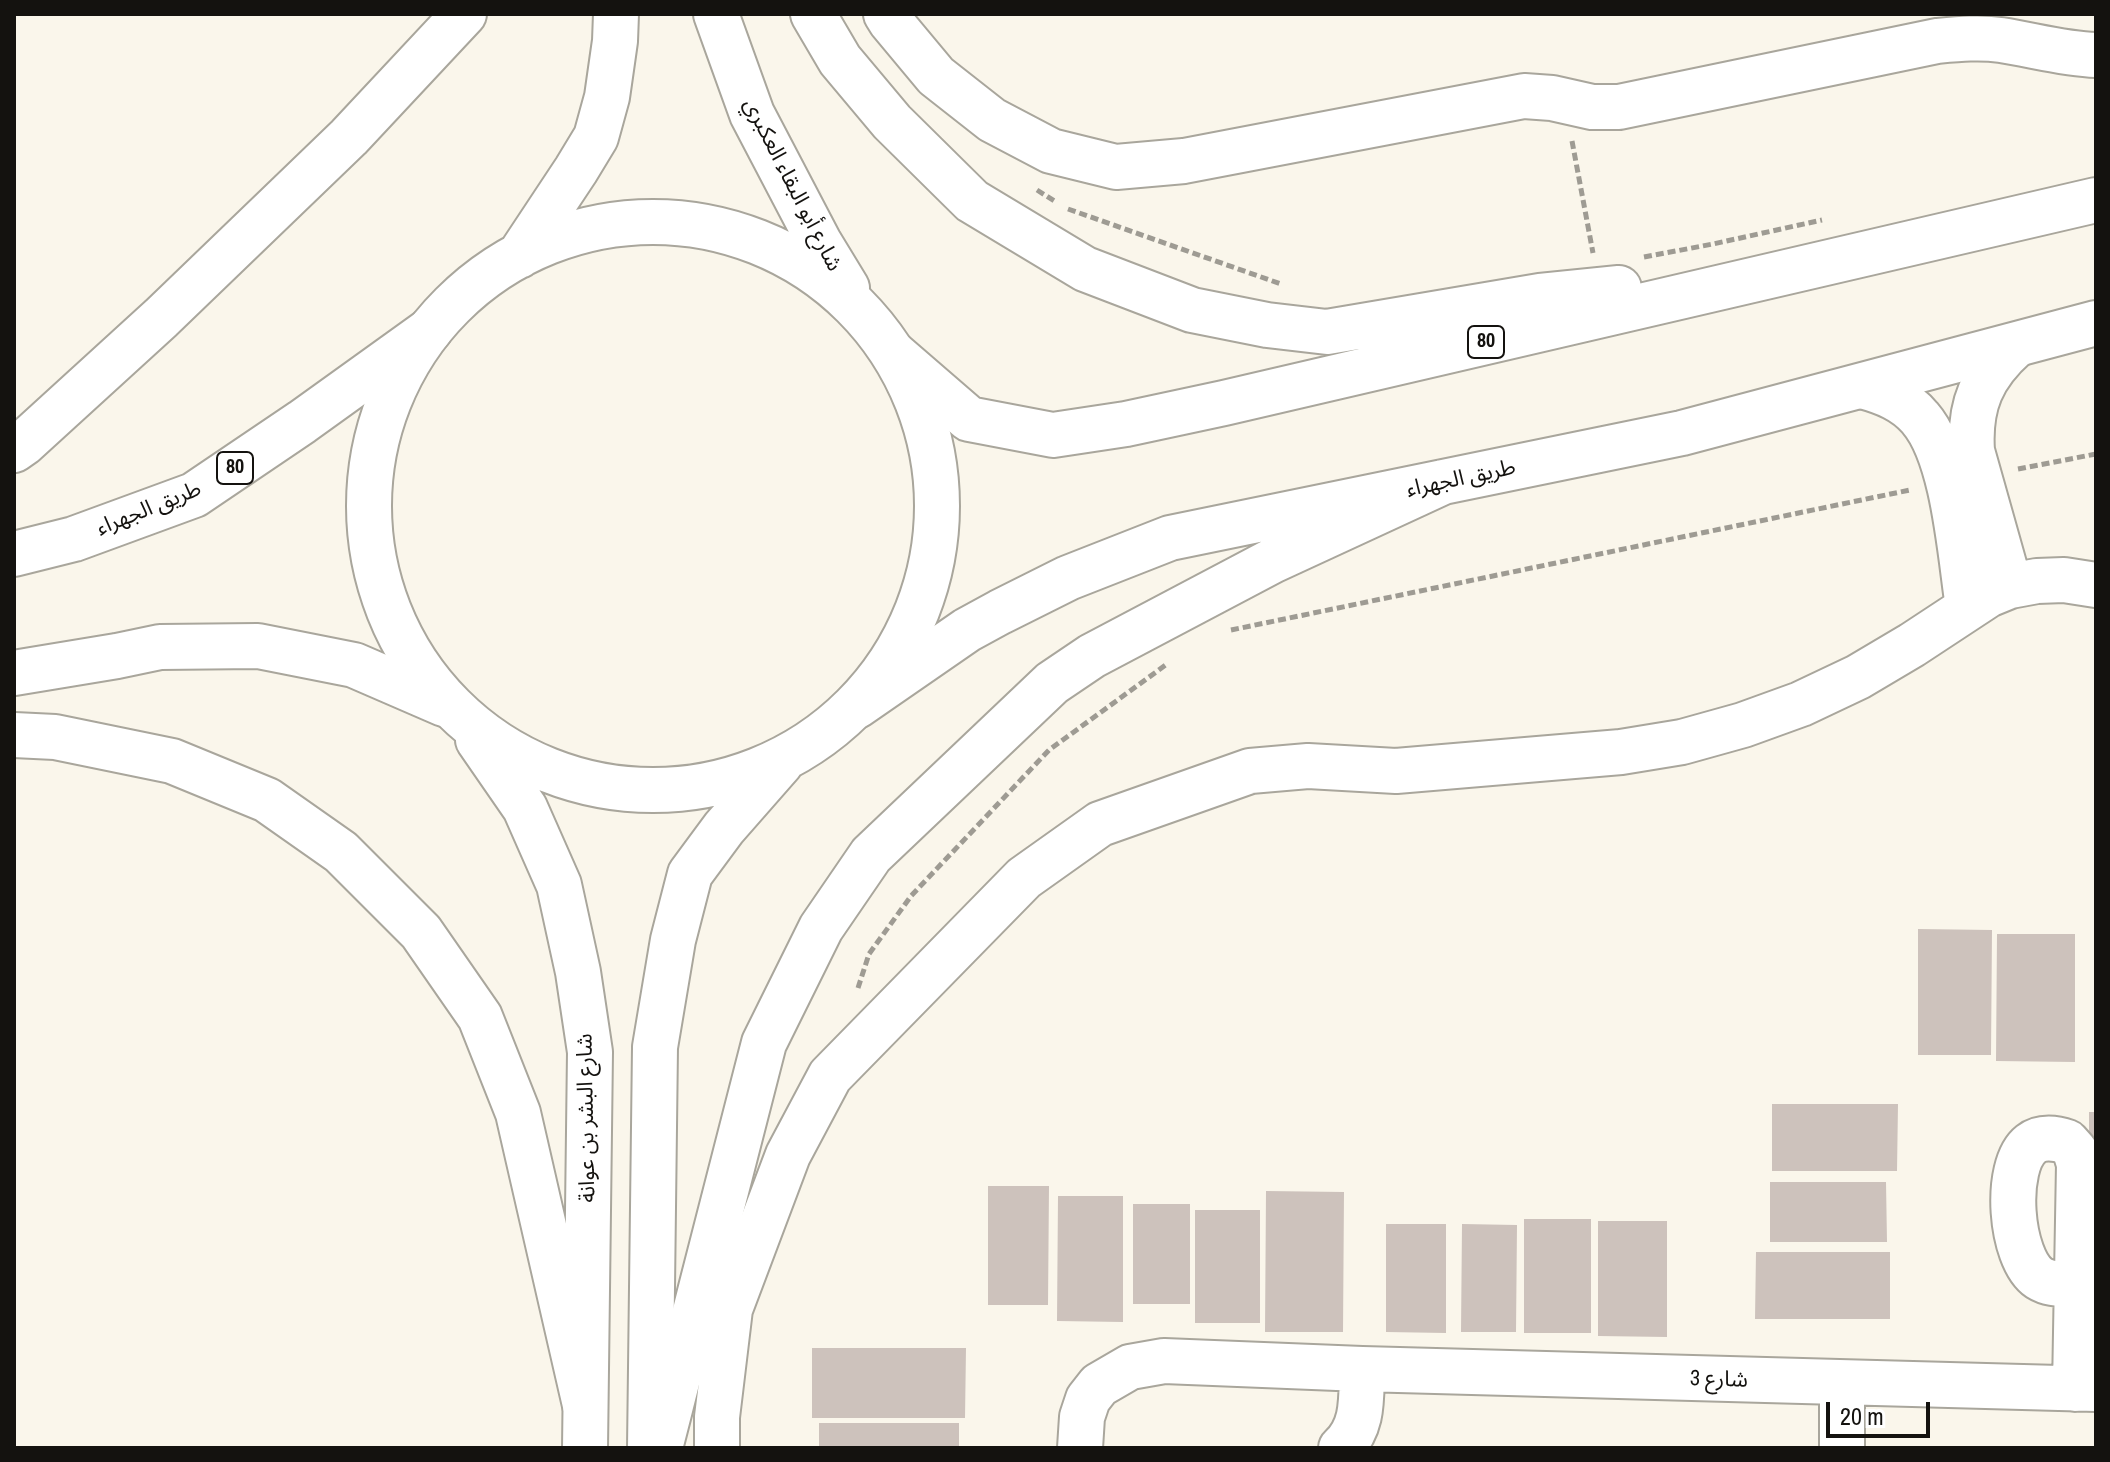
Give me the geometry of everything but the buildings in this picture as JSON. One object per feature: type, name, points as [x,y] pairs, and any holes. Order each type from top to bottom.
[{"type":"main road","points":[[14,450],[161,318],[338,147],[464,14]]},
{"type":"main road","points":[[519,256],[596,137],[607,97],[616,14]]},
{"type":"main road","name":"شارع أبو البقاء العكبري","points":[[716,14],[752,114],[819,242],[858,308]]},
{"type":"main road","points":[[813,14],[840,60],[892,122],[972,201],[1085,269],[1192,310],[1267,325],[1327,332],[1540,296],[1804,269]]},
{"type":"main road","points":[[886,14],[936,76],[992,120],[1051,151],[1116,167],[1184,161],[1511,98],[1538,96],[1592,107],[1619,107],[1937,41],[1964,26],[2000,40],[2079,55],[2096,55]]},
{"type":"main road","name":"80","points":[[895,355],[969,419],[1053,435],[1126,424],[1224,403],[2096,200]]},
{"type":"main road","name":"80","points":[[14,673],[160,647],[258,646],[354,665],[454,712],[521,759],[584,783],[652,791],[719,783],[783,760],[822,735],[857,706],[896,656],[924,599],[938,537],[937,474],[923,412],[895,355],[858,308],[818,274],[772,247],[723,230],[671,223],[618,224],[567,235],[519,256],[471,288],[430,330],[405,367],[385,408],[373,451],[368,496],[369,541],[378,585],[394,627],[416,666],[454,712]]},
{"type":"main road","name":"طريق الجهراء","points":[[857,706],[967,630],[1000,612],[1068,578],[1170,538],[1682,433],[2096,323]]},
{"type":"main road","name":"طريق الجهراء","points":[[14,554],[74,539],[194,495],[430,330]]},
{"type":"main road","points":[[1968,607],[1964,480],[1972,451],[1974,411],[1989,374],[2016,345]]},
{"type":"main road","points":[[1862,386],[1903,402],[1919,416],[1964,480],[2010,586]]},
{"type":"main road","points":[[660,1448],[764,1043],[821,928],[871,855],[1052,683],[1092,656],[1272,561],[1443,482]]},
{"type":"main road","points":[[717,1448],[717,1417],[730,1309],[788,1155],[830,1076],[1024,878],[1100,824],[1250,771],[1308,766],[1396,771],[1621,752],[1682,742],[1743,725],[1844,684],[1912,645],[1988,595],[2010,586],[2064,580],[2096,585]]},
{"type":"main road","name":"شارع البشر بن عوانة","points":[[454,712],[525,808],[559,885],[578,972],[590,1052],[585,1448]]},
{"type":"main road","points":[[14,735],[55,737],[172,761],[267,800],[341,852],[421,932],[480,1017],[518,1113],[585,1405]]},
{"type":"main road","points":[[650,1448],[655,1047],[673,940],[690,874],[724,828],[783,760]]},
{"type":"main road","name":"شارع 3","points":[[1080,1448],[1082,1417],[1088,1399],[1099,1385],[1130,1367],[1164,1361],[2086,1389],[2076,1285]]},
{"type":"main road","points":[[1341,1448],[1351,1439],[1356,1427],[1362,1369]]},
{"type":"main road","points":[[1842,1383],[1842,1448]]},
{"type":"path","points":[[1564,102],[1595,265]]},
{"type":"path","points":[[1032,186],[1071,211],[1286,286]]},
{"type":"path","points":[[1639,258],[1835,217]]},
{"type":"path","points":[[1223,631],[2096,454]]},
{"type":"path","points":[[854,1000],[869,954],[921,886],[1049,750],[1171,661]]}]
